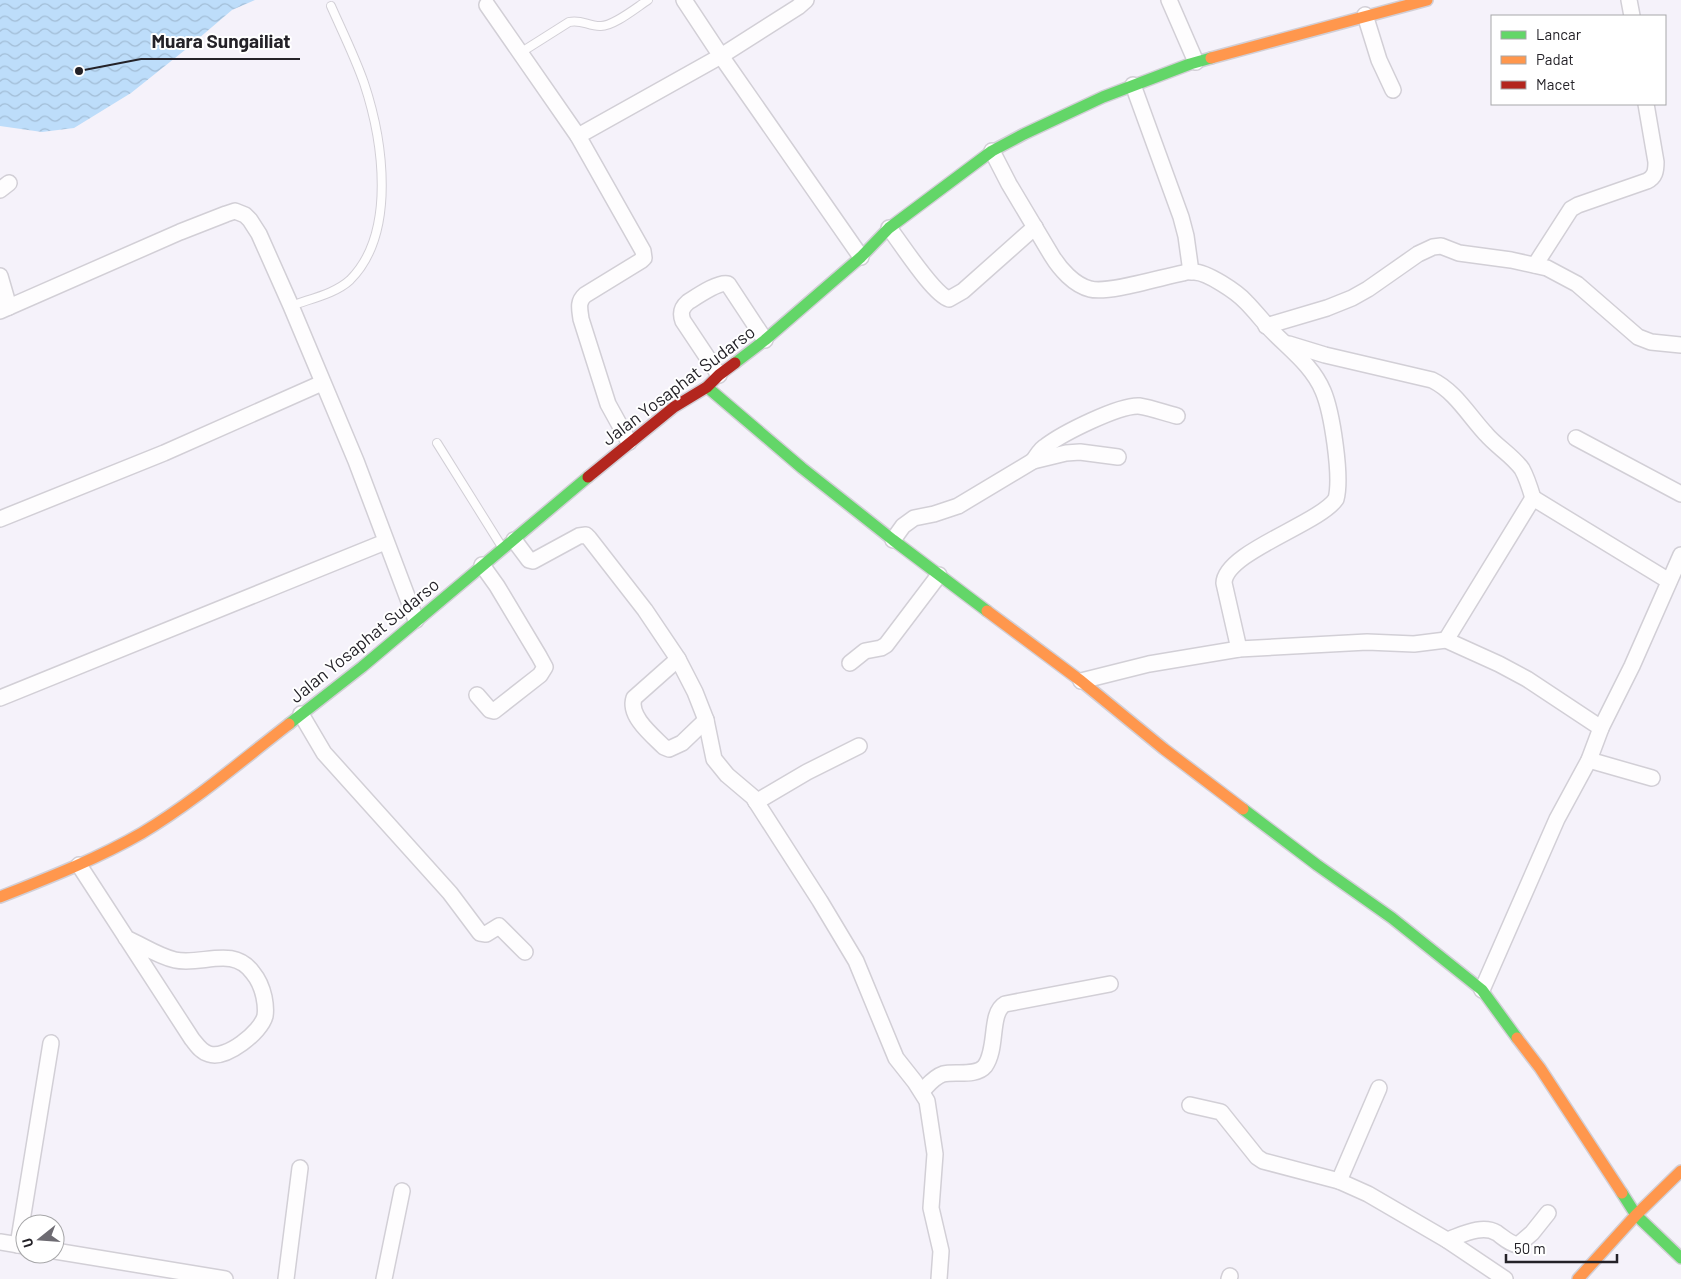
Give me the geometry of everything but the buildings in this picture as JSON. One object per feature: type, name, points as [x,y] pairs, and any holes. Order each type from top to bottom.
[{"type":"street","points":[[684,0],[861,257]]},
{"type":"street","points":[[578,136],[721,56],[806,0]]},
{"type":"street","points":[[1169,0],[1196,62]]},
{"type":"street","name":"Jalan Yosaphat Sudarso","points":[[0,897],[79,865],[142,833],[307,725],[362,667],[416,620],[490,575],[509,544],[629,442],[674,407],[708,387],[719,375],[765,340],[861,257],[889,228],[992,151],[1024,134],[1133,85],[1196,62],[1365,15],[1427,0]]},
{"type":"street","points":[[1629,0],[1632,15]]},
{"type":"street","points":[[488,5],[578,136],[644,254],[642,260],[585,295],[579,306],[581,319],[608,404],[629,442]]},
{"type":"street","points":[[1365,15],[1379,60],[1393,90]]},
{"type":"street","points":[[1133,85],[1181,217],[1186,236],[1191,272]]},
{"type":"street","points":[[1535,265],[1571,209],[1647,181],[1653,177],[1656,162],[1646,105]]},
{"type":"street","points":[[992,151],[1059,266],[1079,284],[1088,288],[1109,289],[1191,272],[1196,272],[1210,278],[1245,300],[1266,326],[1300,357],[1323,391],[1338,465],[1339,484],[1337,495],[1334,503],[1265,543],[1226,573],[1224,582],[1239,649]]},
{"type":"street","points":[[0,276],[4,309],[180,232],[235,211],[245,215],[257,230],[291,306],[356,461],[416,620]]},
{"type":"street","points":[[889,228],[934,288],[949,299],[963,291],[1035,227]]},
{"type":"street","points":[[1266,326],[1327,308],[1352,298],[1418,254],[1438,246],[1459,253],[1511,260],[1547,268],[1577,284],[1638,337],[1651,342],[1681,345]]},
{"type":"street","points":[[719,375],[683,321],[681,312],[683,306],[688,302],[725,282],[765,340]]},
{"type":"street","points":[[1284,343],[1325,355],[1432,380],[1439,384],[1465,409],[1486,436],[1517,463],[1534,498],[1669,581]]},
{"type":"street","points":[[0,519],[164,453],[322,383]]},
{"type":"street","points":[[708,387],[802,468],[893,540],[1081,681],[1164,749],[1392,918],[1482,990],[1540,1068],[1636,1215],[1681,1258]]},
{"type":"street","points":[[1033,461],[1042,449],[1052,442],[1091,421],[1123,408],[1138,406],[1177,416]]},
{"type":"street","points":[[1576,438],[1681,494]]},
{"type":"street","points":[[893,540],[903,526],[914,518],[958,506],[1033,461],[1066,452],[1118,457]]},
{"type":"street","points":[[1446,640],[1534,498]]},
{"type":"street","points":[[509,544],[533,561],[580,536],[587,536],[645,610],[678,659],[695,692],[706,720],[714,759],[727,775],[739,784],[756,802],[820,900],[856,961],[896,1058],[922,1091],[927,1101],[935,1154],[931,1208],[941,1250],[938,1279]]},
{"type":"street","points":[[0,698],[386,542]]},
{"type":"street","points":[[1482,990],[1557,819],[1589,760],[1601,728],[1632,666],[1681,555]]},
{"type":"street","points":[[476,695],[490,710],[494,711],[540,675],[544,667],[540,656],[490,575]]},
{"type":"street","points":[[850,663],[864,651],[881,648],[886,645],[939,575]]},
{"type":"street","points":[[1081,681],[1150,664],[1239,649],[1367,642],[1414,644],[1446,640],[1527,679],[1601,728]]},
{"type":"street","points":[[678,659],[634,698],[632,705],[635,714],[659,742],[664,747],[670,749],[689,738],[706,720]]},
{"type":"street","points":[[307,725],[324,753],[450,894],[480,933],[486,934],[499,926],[525,952]]},
{"type":"street","points":[[756,802],[807,772],[859,746]]},
{"type":"street","points":[[1589,760],[1652,778]]},
{"type":"street","points":[[79,865],[126,938],[192,1039],[202,1051],[214,1055],[230,1051],[251,1035],[261,1024],[265,1015],[264,995],[248,966],[230,957],[191,962],[175,960],[126,938]]},
{"type":"street","points":[[922,1091],[935,1078],[941,1075],[974,1071],[982,1068],[990,1056],[994,1043],[998,1010],[1005,1004],[1110,984]]},
{"type":"street","points":[[26,1214],[51,1043]]},
{"type":"street","points":[[1339,1181],[1379,1088]]},
{"type":"street","points":[[1190,1105],[1221,1112],[1257,1157],[1263,1161],[1339,1181],[1368,1194],[1446,1240],[1505,1279]]},
{"type":"street","points":[[286,1279],[300,1168]]},
{"type":"street","points":[[1578,1279],[1636,1215],[1681,1171]]},
{"type":"street","points":[[384,1279],[402,1191]]},
{"type":"street","points":[[1446,1240],[1473,1231],[1490,1230],[1512,1244],[1518,1245],[1532,1233],[1548,1213]]},
{"type":"street","points":[[0,1242],[15,1244]]},
{"type":"street","points":[[65,1253],[225,1279]]},
{"type":"lane","points":[[520,53],[569,22],[577,20],[594,26],[607,26],[648,0]]},
{"type":"lane","points":[[291,306],[334,290],[350,280],[362,264],[370,248],[379,221],[383,186],[374,122],[364,83],[331,6]]},
{"type":"lane","points":[[437,444],[509,544]]},
{"type":"water","points":[[0,0],[255,0],[232,10],[131,93],[74,128],[42,132],[0,126]]},
{"type":"traffic: fast","points":[[735,363],[765,340],[861,257],[889,228],[992,151],[1103,97],[1211,58]]},
{"type":"traffic: fast","points":[[707,387],[802,468],[987,611]]},
{"type":"traffic: fast","points":[[289,724],[362,667],[588,477]]},
{"type":"traffic: fast","points":[[1243,809],[1317,865],[1392,918],[1482,990],[1517,1038]]},
{"type":"traffic: fast","points":[[1622,1193],[1636,1215],[1681,1258]]},
{"type":"traffic: slow","points":[[1211,58],[1427,0]]},
{"type":"traffic: slow","points":[[987,611],[1081,681],[1164,749],[1243,809]]},
{"type":"traffic: slow","points":[[0,897],[90,860],[142,833],[199,795],[289,724]]},
{"type":"traffic: slow","points":[[1517,1038],[1540,1068],[1622,1193]]},
{"type":"traffic: slow","points":[[1578,1279],[1636,1215],[1681,1171]]},
{"type":"traffic: jam","points":[[588,477],[674,407],[707,387],[735,363]]},
{"type":"place","name":"Muara Sungailiat","points":[[79,71]]}]
